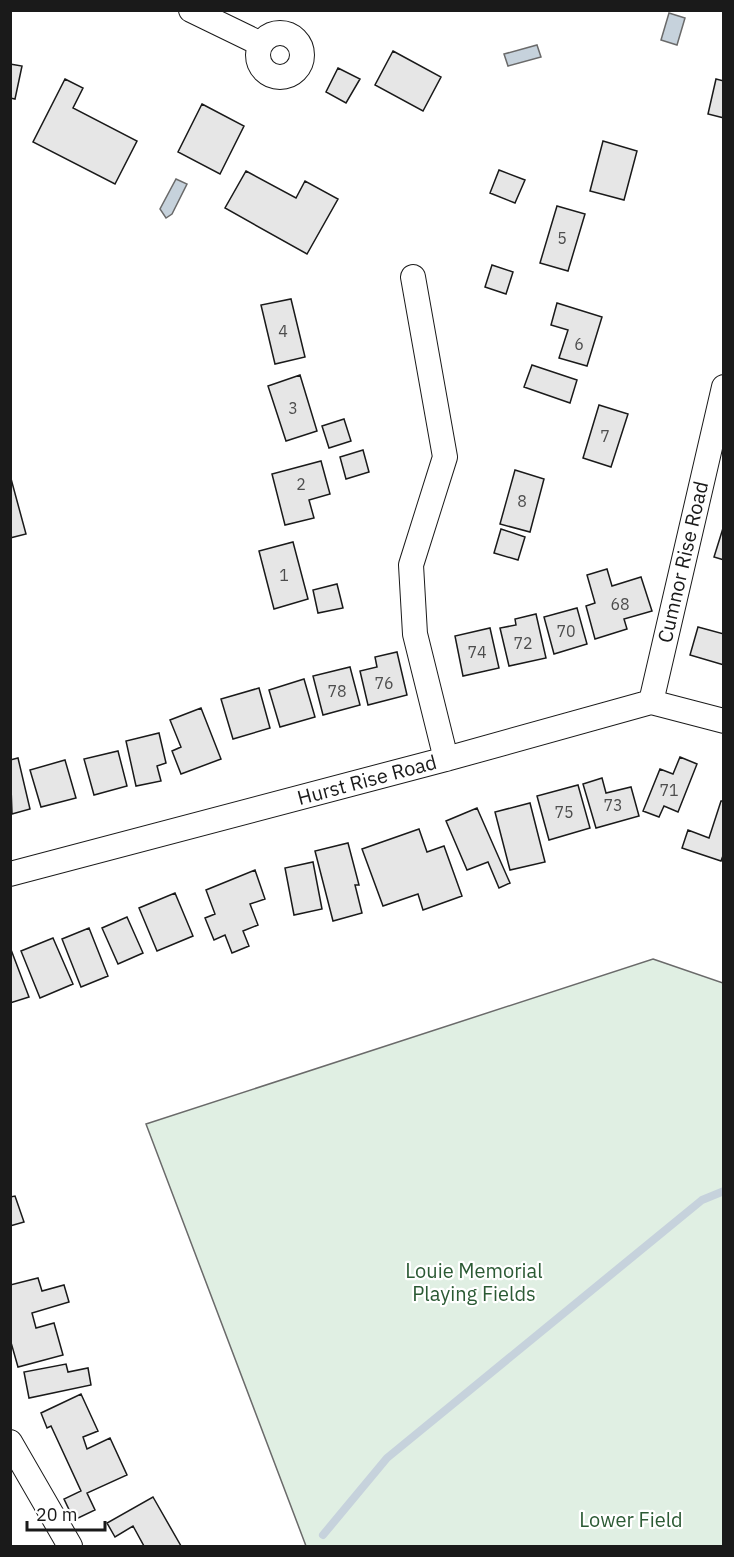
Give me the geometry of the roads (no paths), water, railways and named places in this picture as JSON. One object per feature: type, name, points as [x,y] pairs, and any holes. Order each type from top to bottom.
[{"type":"street","points":[[191,10],[261,44]]},
{"type":"street","points":[[413,277],[445,458],[411,565],[415,634],[446,759]]},
{"type":"street","name":"Cumnor Rise Road","points":[[651,702],[723,387]]},
{"type":"street","points":[[651,702],[723,721]]},
{"type":"street","name":"Hurst Rise Road","points":[[10,874],[446,759],[651,702]]},
{"type":"street","points":[[10,1442],[70,1546]]},
{"type":"waterway","points":[[323,1535],[387,1458],[702,1200],[724,1191]]},
{"type":"park label","name":"Louie Memorial Playing Fields","points":[[474,1282]]},
{"type":"park label","name":"Lower Field","points":[[631,1520]]}]
